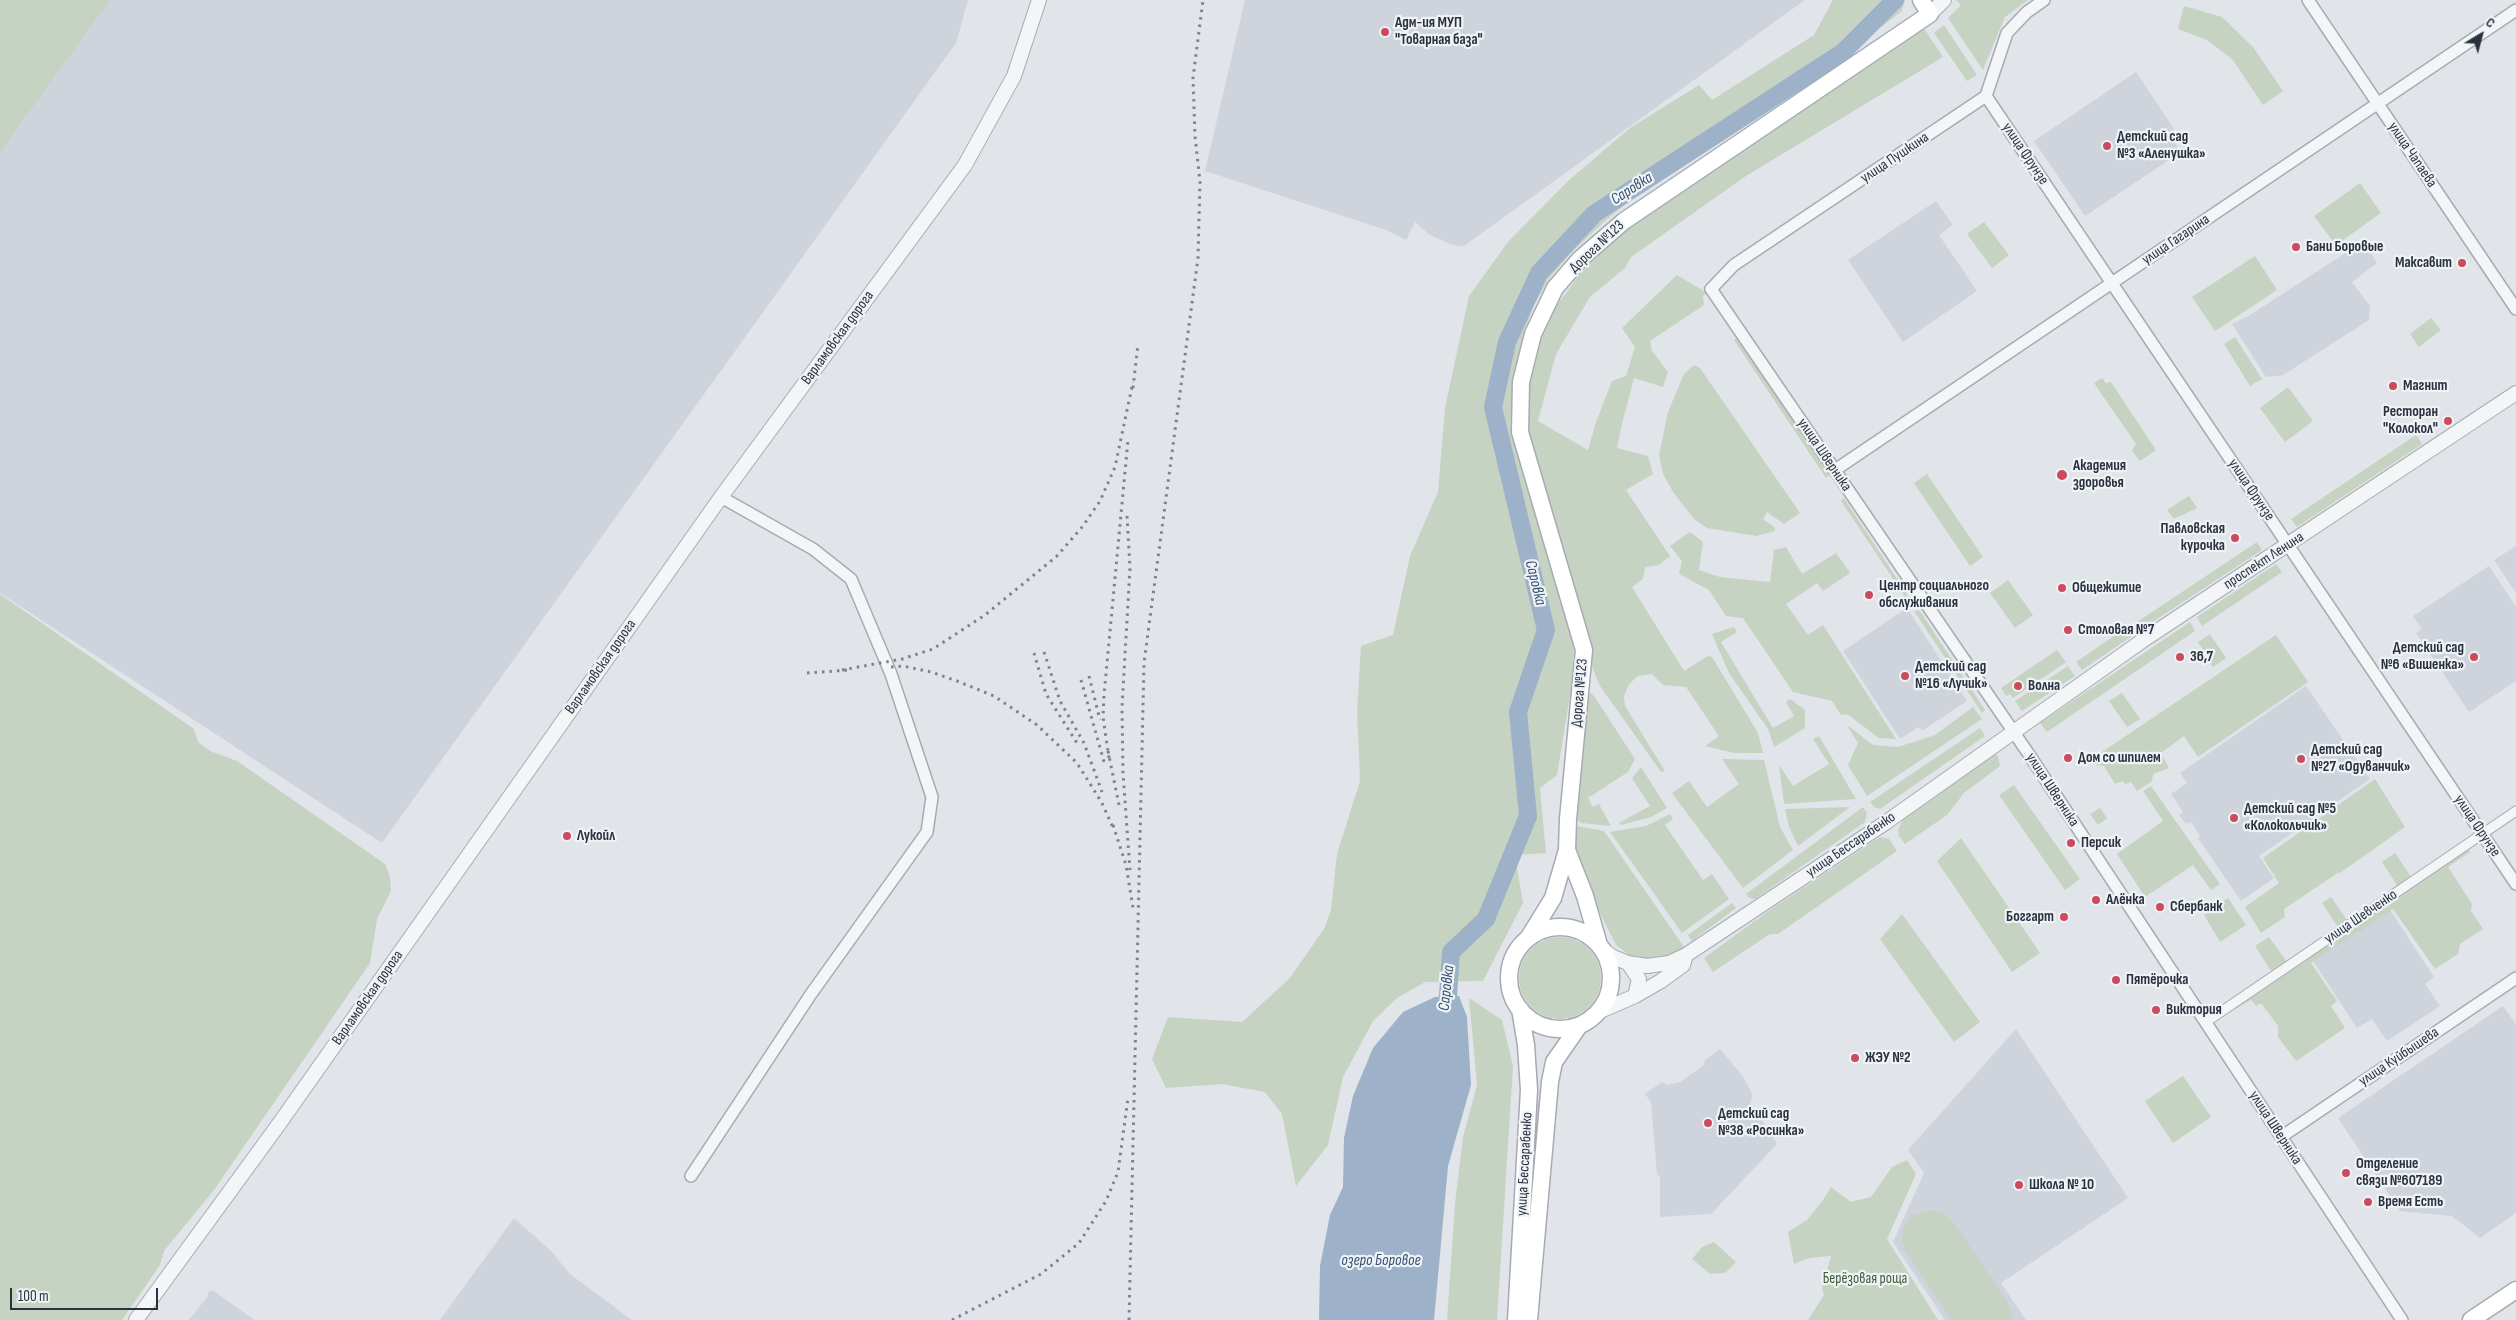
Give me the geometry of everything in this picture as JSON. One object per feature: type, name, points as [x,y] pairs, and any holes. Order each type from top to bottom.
[{"type":"main road","name":"Дорога №123","points":[[1529,937],[1553,898],[1567,850],[1568,819],[1584,650],[1520,432],[1521,382],[1533,334],[1555,288],[1580,259],[1624,221],[1925,7]]},
{"type":"main road","name":"Дорога №123","points":[[1567,850],[1585,896],[1601,947]]},
{"type":"main road","points":[[1566,927],[1582,932],[1601,947],[1610,964],[1612,982],[1608,998],[1598,1012],[1579,1026],[1566,1029],[1541,1025],[1520,1010],[1512,995],[1509,976],[1515,954],[1529,937],[1549,928],[1566,927]]},
{"type":"main road","name":"улица Бессарабенко","points":[[1516,1320],[1529,1090],[1526,1045],[1520,1010]]},
{"type":"main road","name":"улица Бессарабенко","points":[[1529,1320],[1550,1082],[1554,1062],[1579,1026]]},
{"type":"main road","points":[[2471,1320],[2516,1290]]},
{"type":"street","name":"Варламовская дорога","points":[[136,1320],[279,1124],[721,497],[964,166],[1014,76],[1039,0]]},
{"type":"street","name":"Дорога №123","points":[[1925,7],[1944,0]]},
{"type":"street","points":[[1986,96],[2007,33],[2026,12],[2044,0]]},
{"type":"street","name":"улица Чапаева","points":[[2308,0],[2516,309]]},
{"type":"street","name":"улица Гагарина","points":[[1835,470],[2516,10]]},
{"type":"street","name":"улица Фрунзе","points":[[1986,96],[2516,884]]},
{"type":"street","name":"улица Пушкина","points":[[1711,289],[1734,265],[1986,96]]},
{"type":"street","name":"улица Шверника","points":[[1711,289],[2013,731],[2402,1320]]},
{"type":"street","name":"проспект Ленина","points":[[2013,731],[2516,393]]},
{"type":"street","points":[[691,1176],[811,994],[927,832],[932,797],[891,674],[851,579],[813,549],[721,497]]},
{"type":"street","name":"улица Бессарабенко","points":[[1601,947],[1614,957],[1628,963],[1646,966],[1670,962],[1686,955],[1885,822],[2013,731]]},
{"type":"street","name":"улица Шевченко","points":[[2206,1022],[2516,811]]},
{"type":"street","name":"улица Бессарабенко","points":[[1598,1012],[1635,996],[1682,965],[1686,955]]},
{"type":"street","points":[[1628,963],[1639,980],[1635,996]]},
{"type":"street","name":"улица Куйбышева","points":[[2281,1137],[2516,978]]},
{"type":"shaded area","points":[[0,0],[968,0],[956,43],[382,843],[0,593]]},
{"type":"shaded area","points":[[1245,0],[1805,0],[1464,246],[1452,245],[1430,235],[1415,222],[1406,240],[1386,230],[1205,171]]},
{"type":"shaded area","name":"Детский сад №3 «Аленушка»","points":[[2136,72],[2174,129],[2168,133],[2181,152],[2085,216],[2034,141]]},
{"type":"shaded area","points":[[1936,201],[1953,225],[1939,235],[1977,291],[1903,342],[1848,260]]},
{"type":"shaded area","points":[[2364,241],[2377,263],[2352,282],[2370,306],[2369,320],[2283,375],[2266,377],[2232,324],[2250,315]]},
{"type":"shaded area","points":[[2516,546],[2516,593],[2494,560]]},
{"type":"shaded area","name":"Детский сад №6 «Вишенка»","points":[[2489,566],[2516,607],[2516,681],[2469,712],[2416,633],[2422,629],[2413,616]]},
{"type":"shaded area","name":"Детский сад №16 «Лучик»","points":[[1907,608],[1967,701],[1923,730],[1918,727],[1900,739],[1843,651]]},
{"type":"shaded area","points":[[2306,686],[2370,779],[2259,856],[2274,878],[2241,901],[2198,838],[2200,836],[2191,822],[2186,824],[2179,815],[2183,812],[2171,794],[2187,783],[2180,773]]},
{"type":"shaded area","points":[[2390,910],[2434,977],[2425,984],[2440,1006],[2387,1041],[2372,1019],[2357,1028],[2313,961]]},
{"type":"shaded area","points":[[2503,1006],[2516,1024],[2516,1213],[2480,1238],[2452,1216],[2400,1211],[2338,1118]]},
{"type":"shaded area","name":"Школа № 10","points":[[2016,1029],[2128,1198],[2001,1283],[2026,1320],[1945,1320],[1893,1242],[1924,1173],[1908,1150]]},
{"type":"shaded area","name":"Детский сад №38 «Росинка»","points":[[1720,1049],[1744,1078],[1753,1096],[1750,1102],[1777,1144],[1711,1214],[1660,1217],[1660,1176],[1657,1175],[1651,1102],[1645,1094],[1662,1082],[1668,1085],[1680,1082],[1704,1065],[1705,1060]]},
{"type":"shaded area","points":[[514,1218],[551,1251],[570,1274],[632,1320],[440,1320]]},
{"type":"shaded area","points":[[212,1290],[255,1320],[189,1320],[208,1296],[208,1292]]},
{"type":"green space","points":[[0,0],[110,0],[0,152]]},
{"type":"green space","points":[[1833,0],[1905,0],[1902,11],[1798,91],[1649,185],[1605,221],[1575,249],[1551,276],[1533,307],[1523,336],[1510,424],[1561,592],[1574,649],[1572,683],[1557,775],[1540,788],[1546,853],[1515,855],[1523,903],[1483,981],[1425,982],[1397,998],[1373,1021],[1343,1077],[1328,1145],[1296,1186],[1282,1114],[1265,1092],[1222,1084],[1166,1088],[1152,1059],[1168,1017],[1242,1022],[1289,979],[1324,929],[1331,910],[1337,854],[1360,781],[1357,711],[1361,646],[1393,635],[1410,556],[1438,492],[1445,408],[1469,296],[1508,242],[1568,181],[1630,128],[1699,85],[1712,100],[1814,35]]},
{"type":"green space","points":[[1956,0],[2028,0],[2005,17],[1983,70],[1948,18],[1961,5]]},
{"type":"green space","points":[[2184,6],[2222,17],[2253,47],[2283,91],[2263,105],[2233,60],[2207,40],[2178,29]]},
{"type":"green space","points":[[1944,25],[1977,75],[1967,81],[1934,33]]},
{"type":"green space","points":[[1923,27],[1943,57],[1746,176],[1631,257],[1625,268],[1590,297],[1556,354],[1538,421],[1588,450],[1596,422],[1612,381],[1626,376],[1635,347],[1622,328],[1677,275],[1707,293],[1703,296],[1704,305],[1650,341],[1652,351],[1668,372],[1663,387],[1634,378],[1622,424],[1617,448],[1648,456],[1653,474],[1626,490],[1670,556],[1659,565],[1645,567],[1643,579],[1632,587],[1684,671],[1708,656],[1712,657],[1758,733],[1763,753],[1734,753],[1705,746],[1719,736],[1686,687],[1663,685],[1652,674],[1638,676],[1629,684],[1624,696],[1625,706],[1665,771],[1661,772],[1600,686],[1589,660],[1525,432],[1527,392],[1541,337],[1557,305],[1588,263],[1632,224]]},
{"type":"green space","points":[[2360,183],[2381,213],[2336,245],[2314,216]]},
{"type":"green space","points":[[1984,222],[2009,255],[1992,268],[1967,234]]},
{"type":"green space","points":[[2255,256],[2277,290],[2215,331],[2192,297]]},
{"type":"green space","points":[[2431,318],[2441,330],[2419,347],[2410,334]]},
{"type":"green space","points":[[2235,337],[2262,379],[2250,386],[2224,344]]},
{"type":"green space","points":[[1736,338],[1830,475],[1826,478],[1734,340]]},
{"type":"green space","points":[[1694,365],[1700,368],[1800,513],[1784,524],[1767,512],[1763,519],[1775,528],[1775,531],[1756,536],[1707,528],[1694,519],[1673,492],[1663,474],[1659,455],[1668,412],[1684,374]]},
{"type":"green space","points":[[2102,378],[2106,383],[2111,382],[2156,450],[2140,461],[2132,451],[2136,444],[2094,383]]},
{"type":"green space","points":[[2288,387],[2313,421],[2285,442],[2260,408]]},
{"type":"green space","points":[[2416,435],[2422,444],[2297,527],[2291,519]]},
{"type":"green space","points":[[1927,474],[1983,557],[1970,566],[1914,483]]},
{"type":"green space","points":[[2189,496],[2197,508],[2174,519],[2167,510]]},
{"type":"green space","points":[[1844,498],[1907,594],[1906,598],[1841,501]]},
{"type":"green space","points":[[1690,532],[1703,542],[1699,570],[1720,577],[1770,582],[1774,550],[1786,547],[1802,574],[1836,553],[1850,573],[1823,591],[1817,583],[1786,604],[1808,635],[1823,625],[1896,739],[1879,738],[1847,714],[1841,715],[1832,701],[1793,692],[1743,618],[1726,616],[1709,590],[1679,574],[1682,561],[1670,546]]},
{"type":"green space","points":[[2257,542],[2262,550],[2139,631],[2134,624]]},
{"type":"green space","points":[[2276,564],[2282,572],[2202,626],[2197,617]]},
{"type":"green space","points":[[2008,580],[2033,615],[2015,628],[1990,593]]},
{"type":"green space","points":[[0,594],[194,729],[198,742],[210,751],[237,761],[385,864],[390,877],[391,891],[377,919],[370,963],[214,1190],[164,1251],[160,1265],[122,1320],[0,1320]]},
{"type":"green space","points":[[1914,611],[1920,611],[1985,710],[1982,713]]},
{"type":"green space","points":[[2190,622],[2195,631],[2047,732],[2040,723]]},
{"type":"green space","points":[[2129,626],[2135,634],[2082,670],[2076,662]]},
{"type":"green space","points":[[1734,627],[1737,632],[1721,642],[1773,728],[1794,716],[1786,702],[1790,699],[1805,710],[1805,728],[1774,747],[1768,729],[1729,673],[1712,634]]},
{"type":"green space","points":[[2210,634],[2226,658],[2213,667],[2198,642]]},
{"type":"green space","points":[[2276,635],[2308,682],[2198,757],[2184,736],[2161,753],[2169,768],[2153,774],[2152,781],[2137,791],[2131,782],[2125,784],[2123,781],[2115,784],[2104,766],[2096,765],[2093,758]]},
{"type":"green space","points":[[2057,650],[2066,662],[2013,698],[2010,694],[2006,696],[2001,688]]},
{"type":"green space","points":[[2068,666],[2075,676],[2022,711],[2015,701]]},
{"type":"green space","points":[[1584,688],[1594,696],[1635,759],[1628,772],[1588,798],[1593,807],[1599,804],[1611,826],[1581,823],[1571,814]]},
{"type":"green space","points":[[2122,693],[2140,719],[2127,727],[2109,701]]},
{"type":"green space","points":[[1973,707],[1982,719],[1867,796],[1848,765],[1858,743],[1847,725],[1873,745],[1898,747],[1935,735]]},
{"type":"green space","points":[[1980,728],[1985,736],[1880,809],[1874,807],[1870,802]]},
{"type":"green space","points":[[1819,736],[1856,799],[1784,804],[1779,765],[1793,786],[1829,764],[1813,739]]},
{"type":"green space","points":[[1995,753],[2000,766],[1964,793],[1947,815],[1905,844],[1899,836],[1898,829],[1904,818]]},
{"type":"green space","points":[[1722,759],[1764,760],[1780,827],[1793,850],[1743,888],[1672,793],[1689,781],[1707,807],[1739,784]]},
{"type":"green space","points":[[1641,767],[1667,808],[1651,817],[1621,825],[1619,823],[1650,806],[1632,778]]},
{"type":"green space","points":[[2375,779],[2405,827],[2340,873],[2284,909],[2285,917],[2261,933],[2245,907],[2279,883],[2263,858]]},
{"type":"green space","points":[[2014,785],[2080,879],[2065,890],[1999,795]]},
{"type":"green space","points":[[2151,786],[2220,884],[2211,890],[2193,865],[2145,897],[2117,854],[2163,821],[2143,791]]},
{"type":"green space","points":[[1850,807],[1798,846],[1789,827],[1785,809]]},
{"type":"green space","points":[[1863,807],[1867,813],[1865,822],[1755,899],[1749,898],[1746,894]]},
{"type":"green space","points":[[2100,808],[2107,818],[2098,825],[2090,814]]},
{"type":"green space","points":[[1670,814],[1673,819],[1665,825],[1703,880],[1712,874],[1729,899],[1682,933],[1610,832],[1646,826]]},
{"type":"green space","points":[[1572,825],[1604,831],[1684,947],[1669,957],[1640,959],[1632,957],[1616,945],[1583,879],[1571,842]]},
{"type":"green space","points":[[1880,837],[1889,839],[1897,851],[1778,934],[1770,934],[1713,972],[1704,958],[1767,912]]},
{"type":"green space","points":[[1961,838],[2040,953],[2012,972],[1937,861]]},
{"type":"green space","points":[[2463,842],[2470,852],[2448,867],[2472,904],[2471,911],[2483,929],[2460,944],[2458,954],[2435,969],[2393,909],[2311,963],[2337,1001],[2331,1006],[2345,1028],[2296,1061],[2278,1037],[2278,1026],[2261,1003],[2256,1006],[2251,1000],[2225,1015],[2219,1007],[2271,971],[2255,946],[2269,937],[2287,962],[2337,926],[2322,903],[2331,897],[2347,920],[2397,885],[2382,862],[2395,853],[2411,877]]},
{"type":"green space","points":[[2228,898],[2246,925],[2220,942],[2204,915]]},
{"type":"green space","points":[[1732,903],[1736,908],[1692,941],[1688,935]]},
{"type":"green space","points":[[1902,914],[1980,1022],[1954,1042],[1880,939]]},
{"type":"green space","points":[[1560,937],[1576,940],[1589,949],[1598,962],[1601,978],[1598,994],[1589,1007],[1576,1016],[1560,1019],[1544,1016],[1531,1007],[1522,994],[1519,978],[1522,962],[1531,949],[1544,940]]},
{"type":"green space","points":[[1469,998],[1502,1020],[1513,1066],[1497,1320],[1447,1320],[1455,1203],[1463,1137],[1477,1085]]},
{"type":"green space","points":[[2183,1076],[2211,1117],[2173,1143],[2145,1101]]},
{"type":"green space","points":[[1534,1101],[1539,1101],[1527,1320],[1520,1320]]},
{"type":"green space","name":"Берёзовая роща","points":[[1907,1160],[1916,1174],[1887,1239],[1938,1320],[1808,1320],[1824,1295],[1822,1288],[1831,1256],[1809,1258],[1794,1264],[1788,1232],[1807,1220],[1831,1187],[1851,1202],[1871,1197],[1892,1167]]},
{"type":"green space","points":[[1929,1210],[1944,1214],[1954,1223],[2007,1302],[2012,1315],[2011,1320],[1952,1320],[1906,1252],[1902,1241],[1904,1227],[1912,1215]]},
{"type":"green space","points":[[1714,1242],[1736,1262],[1725,1273],[1710,1274],[1692,1259],[1702,1247]]},
{"type":"water","name":"озеро Боровое","points":[[1459,996],[1467,1017],[1471,1085],[1448,1166],[1434,1320],[1319,1320],[1320,1266],[1330,1215],[1343,1187],[1344,1138],[1353,1096],[1373,1048],[1403,1012],[1435,997]]},
{"type":"waterway","name":"Саровка","points":[[1443,1019],[1447,1010],[1451,952],[1486,919],[1528,816],[1518,712],[1546,630],[1493,407],[1507,342],[1539,273],[1594,214],[1843,52],[1895,0]]},
{"type":"railway","points":[[1129,1320],[1144,663],[1198,258],[1200,182],[1195,136],[1193,78],[1203,0]]},
{"type":"railway","points":[[1133,388],[1138,344]]},
{"type":"railway","points":[[842,670],[902,659],[933,649],[985,615],[1057,556],[1083,526],[1100,501],[1115,467],[1133,382]]},
{"type":"railway","points":[[1109,758],[1103,717],[1104,695],[1128,440]]},
{"type":"railway","points":[[1127,516],[1130,568],[1122,707],[1123,773],[1130,870]]},
{"type":"railway","points":[[1044,652],[1060,701],[1084,743],[1102,792]]},
{"type":"railway","points":[[1034,653],[1046,694],[1077,743]]},
{"type":"railway","points":[[891,667],[903,666],[931,672],[957,681],[994,696],[1037,725],[1077,763],[1102,803],[1114,830]]},
{"type":"railway","points":[[807,673],[849,670]]},
{"type":"railway","points":[[1089,676],[1100,720]]},
{"type":"railway","points":[[1081,680],[1104,762]]},
{"type":"railway","points":[[1108,751],[1119,805]]},
{"type":"railway","points":[[1113,825],[1126,865],[1133,908]]},
{"type":"railway","points":[[952,1320],[1041,1274],[1079,1243],[1106,1201],[1118,1172],[1128,1098]]},
{"type":"place","name":"Адм-ия МУП \"Товарная база\"","points":[[1385,32]]},
{"type":"place","name":"Детский сад №3 «Аленушка»","points":[[2107,146]]},
{"type":"place","name":"Бани Боровые","points":[[2296,247]]},
{"type":"place","name":"Максавит","points":[[2462,263]]},
{"type":"place","name":"Магнит","points":[[2393,386]]},
{"type":"place","name":"Ресторан \"Колокол\"","points":[[2448,421]]},
{"type":"place","name":"Академия здоровья","points":[[2062,475]]},
{"type":"place","name":"Павловская курочка","points":[[2235,538]]},
{"type":"place","name":"Общежитие","points":[[2062,588]]},
{"type":"place","name":"Центр социального обслуживания","points":[[1869,595]]},
{"type":"place","name":"Столовая №7","points":[[2068,630]]},
{"type":"place","name":"36,7","points":[[2180,657]]},
{"type":"place","name":"Детский сад №6 «Вишенка»","points":[[2474,657]]},
{"type":"place","name":"Детский сад №16 «Лучик»","points":[[1905,676]]},
{"type":"place","name":"Волна","points":[[2018,686]]},
{"type":"place","name":"Дом со шпилем","points":[[2068,758]]},
{"type":"place","name":"Детский сад №27 «Одуванчик»","points":[[2301,759]]},
{"type":"place","name":"Детский сад №5 «Колокольчик»","points":[[2234,818]]},
{"type":"place","name":"Лукойл","points":[[567,836]]},
{"type":"place","name":"Персик","points":[[2071,843]]},
{"type":"place","name":"Алёнка","points":[[2096,900]]},
{"type":"place","name":"Сбербанк","points":[[2160,907]]},
{"type":"place","name":"Боггарт","points":[[2064,917]]},
{"type":"place","name":"Пятёрочка","points":[[2116,980]]},
{"type":"place","name":"Виктория","points":[[2156,1010]]},
{"type":"place","name":"ЖЭУ №2","points":[[1855,1058]]},
{"type":"place","name":"Детский сад №38 «Росинка»","points":[[1708,1123]]},
{"type":"place","name":"Отделение связи №607189","points":[[2346,1173]]},
{"type":"place","name":"Школа № 10","points":[[2019,1185]]},
{"type":"place","name":"Время Есть","points":[[2368,1202]]}]
